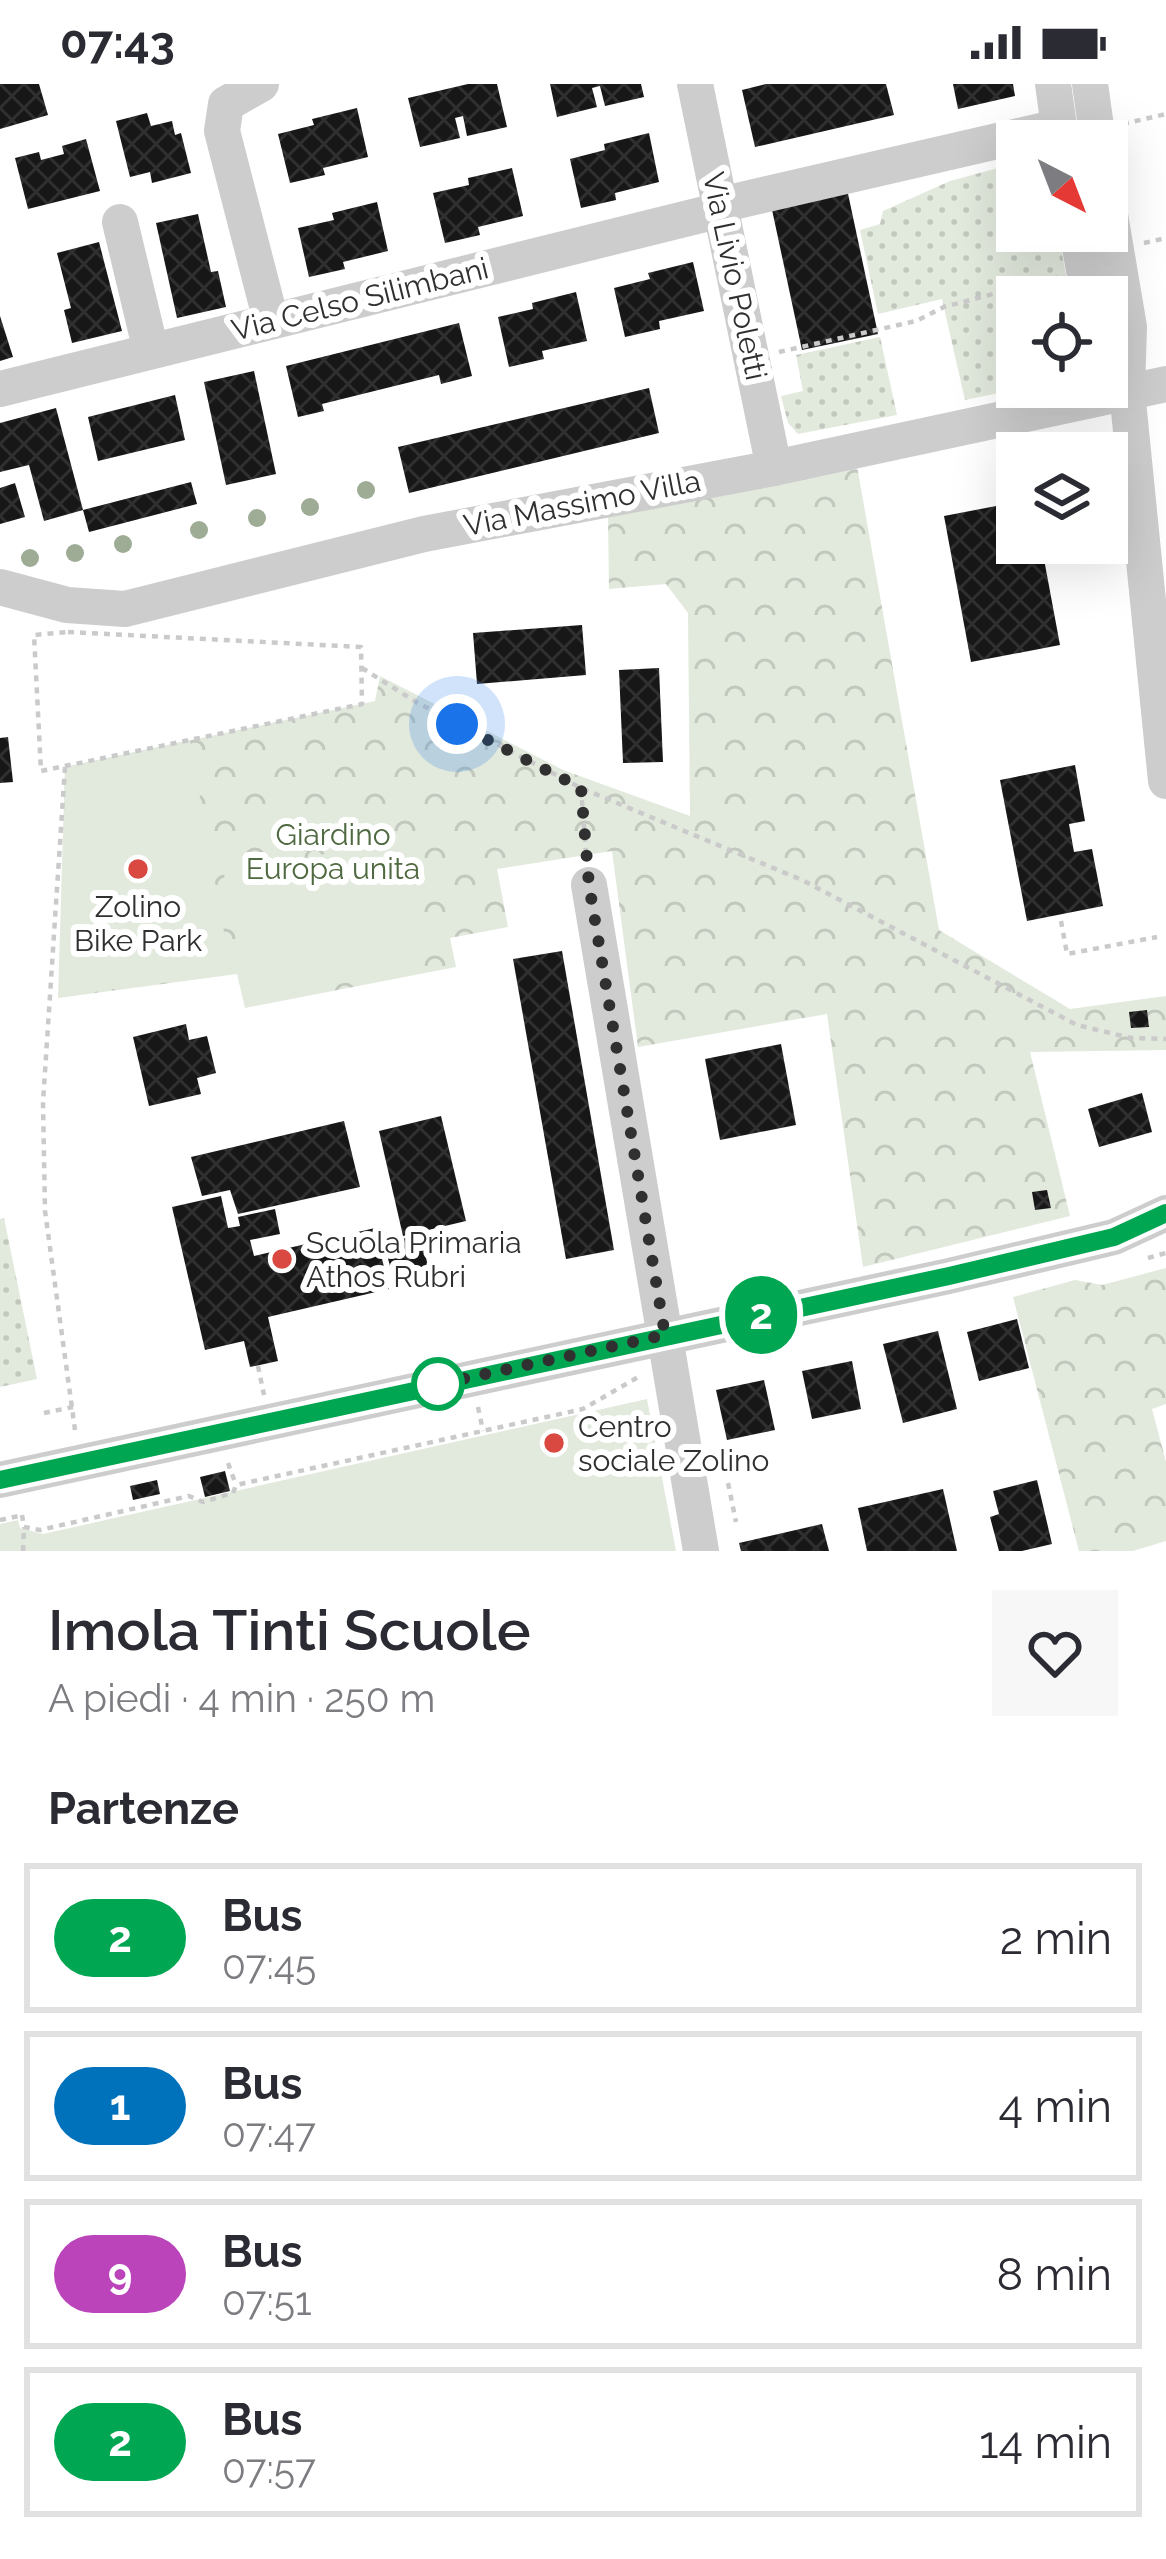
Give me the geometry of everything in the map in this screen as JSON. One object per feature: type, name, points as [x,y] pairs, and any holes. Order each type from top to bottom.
[{"type":"street","points":[[262,84],[226,104],[222,131],[271,321]]},
{"type":"street","name":"Via Livio Poletti","points":[[695,84],[774,468]]},
{"type":"street","points":[[1053,84],[1057,120]]},
{"type":"street","points":[[1090,84],[1101,120]]},
{"type":"street","name":"Via Celso Silimbani","points":[[0,388],[720,208],[996,148]]},
{"type":"street","points":[[120,222],[152,351]]},
{"type":"street","points":[[1128,321],[1128,360]]},
{"type":"street","name":"Via Massimo Villa","points":[[1128,392],[1166,384]]},
{"type":"street","points":[[1128,402],[1166,781]]},
{"type":"street","name":"Via Massimo Villa","points":[[0,587],[67,605],[125,609],[424,534],[774,468],[1053,408]]},
{"type":"street","points":[[589,885],[701,1551]]},
{"type":"street","points":[[0,1480],[668,1351],[1114,1237],[1166,1213]]},
{"type":"path","points":[[1128,126],[1165,114],[1160,101]]},
{"type":"path","points":[[1133,245],[1166,238]]},
{"type":"path","points":[[794,349],[916,321],[944,307],[996,299]]},
{"type":"path","points":[[68,632],[34,635],[41,771],[362,704],[361,646],[120,632]]},
{"type":"path","points":[[362,668],[416,702],[581,788],[802,880],[1077,1025],[1131,1038],[1166,1039]]},
{"type":"path","points":[[65,767],[43,1102],[45,1211],[77,1444]]},
{"type":"path","points":[[581,788],[589,885]]},
{"type":"path","points":[[1061,921],[1067,954],[1157,938]]},
{"type":"path","points":[[25,1527],[40,1530],[189,1496],[203,1502],[232,1493],[236,1485],[583,1409],[650,1370],[668,1351]]},
{"type":"path","points":[[258,1366],[266,1403]]},
{"type":"path","points":[[44,1413],[73,1407]]},
{"type":"path","points":[[728,1483],[736,1522]]},
{"type":"path","points":[[22,1515],[23,1551]]},
{"type":"green space","points":[[996,169],[996,252],[1062,252],[1066,276],[996,276],[996,394],[965,400],[942,299],[878,314],[860,230],[880,224],[883,211],[950,181]]},
{"type":"green space","points":[[880,337],[897,415],[798,434],[788,423],[781,396],[803,391],[796,355]]},
{"type":"green space","name":"Giardino Europa unita","points":[[857,466],[939,930],[1070,1009],[1166,996],[1166,1050],[1030,1052],[1070,1216],[863,1267],[827,1014],[638,1047],[612,851],[497,869],[508,927],[450,938],[456,967],[245,1008],[237,974],[58,998],[65,767],[375,701],[380,676],[563,770],[690,816],[688,613],[666,584],[609,589],[608,517]]},
{"type":"green space","name":"Zolino Bike Park","points":[[190,740],[231,972],[60,997],[65,767]]},
{"type":"green space","points":[[401,839],[425,967],[249,1002],[224,874]]},
{"type":"green space","points":[[4,1218],[37,1379],[0,1387],[0,1219]]},
{"type":"green space","points":[[1166,1268],[1166,1404],[1152,1409],[1166,1462],[1166,1541],[1133,1551],[1079,1551],[1013,1297],[1075,1280],[1102,1285]]},
{"type":"green space","name":"Centro sociale Zolino","points":[[647,1399],[676,1551],[0,1551],[0,1524],[18,1520],[20,1528],[43,1534]]},
{"type":"building","points":[[0,84],[39,84],[48,115],[0,129]]},
{"type":"building","points":[[468,84],[497,84],[507,127],[467,136],[463,116],[455,118],[460,138],[420,147],[408,98]]},
{"type":"building","points":[[550,84],[641,84],[644,97],[605,106],[600,86],[592,88],[597,107],[557,117]]},
{"type":"building","points":[[766,84],[886,84],[894,115],[755,147],[742,90]]},
{"type":"building","points":[[953,84],[1013,84],[1015,96],[958,109]]},
{"type":"building","points":[[357,108],[368,157],[323,168],[325,175],[290,183],[278,134],[314,125],[312,119]]},
{"type":"building","points":[[147,113],[151,126],[172,121],[175,135],[181,133],[191,173],[152,183],[150,172],[130,177],[116,121]]},
{"type":"building","points":[[649,133],[659,182],[581,208],[570,159],[605,150],[604,144]]},
{"type":"building","points":[[86,139],[100,191],[28,209],[15,158],[39,152],[41,160],[64,154],[62,146]]},
{"type":"building","points":[[512,168],[523,216],[478,227],[480,235],[445,243],[433,193],[469,185],[468,178]]},
{"type":"building","points":[[847,189],[878,334],[802,350],[771,205]]},
{"type":"building","points":[[377,202],[388,251],[343,262],[345,269],[309,277],[298,228],[334,220],[332,213]]},
{"type":"building","points":[[198,214],[211,272],[218,271],[226,307],[177,318],[156,223]]},
{"type":"building","points":[[99,242],[122,331],[72,343],[64,310],[71,308],[57,253]]},
{"type":"building","points":[[693,262],[704,311],[659,321],[660,329],[625,337],[614,288],[650,279],[648,273]]},
{"type":"building","points":[[576,292],[587,341],[542,351],[544,359],[509,367],[498,317]]},
{"type":"building","points":[[0,316],[13,357],[0,361]]},
{"type":"building","points":[[459,323],[472,376],[441,384],[439,375],[322,404],[324,411],[298,417],[286,366]]},
{"type":"building","points":[[254,371],[276,474],[226,485],[204,382]]},
{"type":"building","points":[[649,388],[659,433],[409,493],[398,447]]},
{"type":"building","points":[[175,395],[185,440],[98,461],[88,417]]},
{"type":"building","points":[[56,408],[83,510],[44,521],[29,465],[0,472],[0,423]]},
{"type":"building","points":[[191,482],[197,504],[89,532],[83,510]]},
{"type":"building","points":[[15,483],[25,517],[0,524],[0,488]]},
{"type":"building","points":[[996,506],[996,564],[1045,564],[1060,645],[971,662],[944,516]]},
{"type":"building","points":[[582,625],[586,675],[477,684],[473,633]]},
{"type":"building","points":[[659,668],[663,762],[623,763],[619,670]]},
{"type":"building","points":[[8,737],[13,782],[0,783],[0,738]]},
{"type":"building","points":[[1075,765],[1085,821],[1069,824],[1074,852],[1092,849],[1103,906],[1027,921],[1000,780]]},
{"type":"building","points":[[562,951],[614,1250],[566,1259],[513,959]]},
{"type":"building","points":[[1147,1010],[1149,1027],[1131,1028],[1129,1012]]},
{"type":"building","points":[[186,1024],[189,1040],[207,1036],[216,1073],[197,1078],[201,1094],[149,1106],[133,1037]]},
{"type":"building","points":[[781,1044],[796,1125],[720,1140],[705,1059]]},
{"type":"building","points":[[1142,1093],[1152,1132],[1099,1147],[1088,1109]]},
{"type":"building","points":[[441,1116],[466,1221],[403,1236],[379,1131]]},
{"type":"building","points":[[344,1121],[360,1187],[238,1214],[230,1190],[202,1196],[191,1157]]},
{"type":"building","points":[[1047,1190],[1051,1208],[1035,1210],[1032,1192]]},
{"type":"building","points":[[221,1196],[228,1228],[240,1226],[238,1217],[275,1209],[280,1234],[250,1240],[254,1256],[375,1228],[389,1289],[268,1317],[278,1361],[250,1367],[244,1341],[205,1350],[172,1207]]},
{"type":"building","points":[[420,1234],[431,1278],[396,1288],[384,1244]]},
{"type":"building","points":[[1017,1319],[1029,1368],[979,1381],[967,1332]]},
{"type":"building","points":[[938,1331],[957,1409],[903,1423],[883,1344]]},
{"type":"building","points":[[852,1361],[861,1409],[812,1419],[802,1371]]},
{"type":"building","points":[[764,1380],[775,1430],[727,1440],[716,1390]]},
{"type":"building","points":[[225,1471],[230,1491],[205,1497],[200,1477]]},
{"type":"building","points":[[157,1480],[160,1494],[133,1500],[130,1486]]},
{"type":"building","points":[[1037,1480],[1052,1544],[999,1551],[990,1517],[999,1514],[993,1491]]},
{"type":"building","points":[[943,1489],[957,1551],[867,1551],[858,1508]]},
{"type":"building","points":[[822,1524],[829,1551],[741,1551],[739,1543]]},
{"type":"bus line","name":"2","points":[[0,1480],[949,1276],[1114,1237],[1166,1213]]},
{"type":"place","name":"Zolino Bike Park","points":[[138,869]]},
{"type":"place","name":"Scuola Primaria Athos Rubri","points":[[282,1259]]},
{"type":"place","name":"Centro sociale Zolino","points":[[554,1443]]},
{"type":"route","points":[[438,1384],[430,1386],[665,1335],[589,885],[581,788],[457,724]]}]
